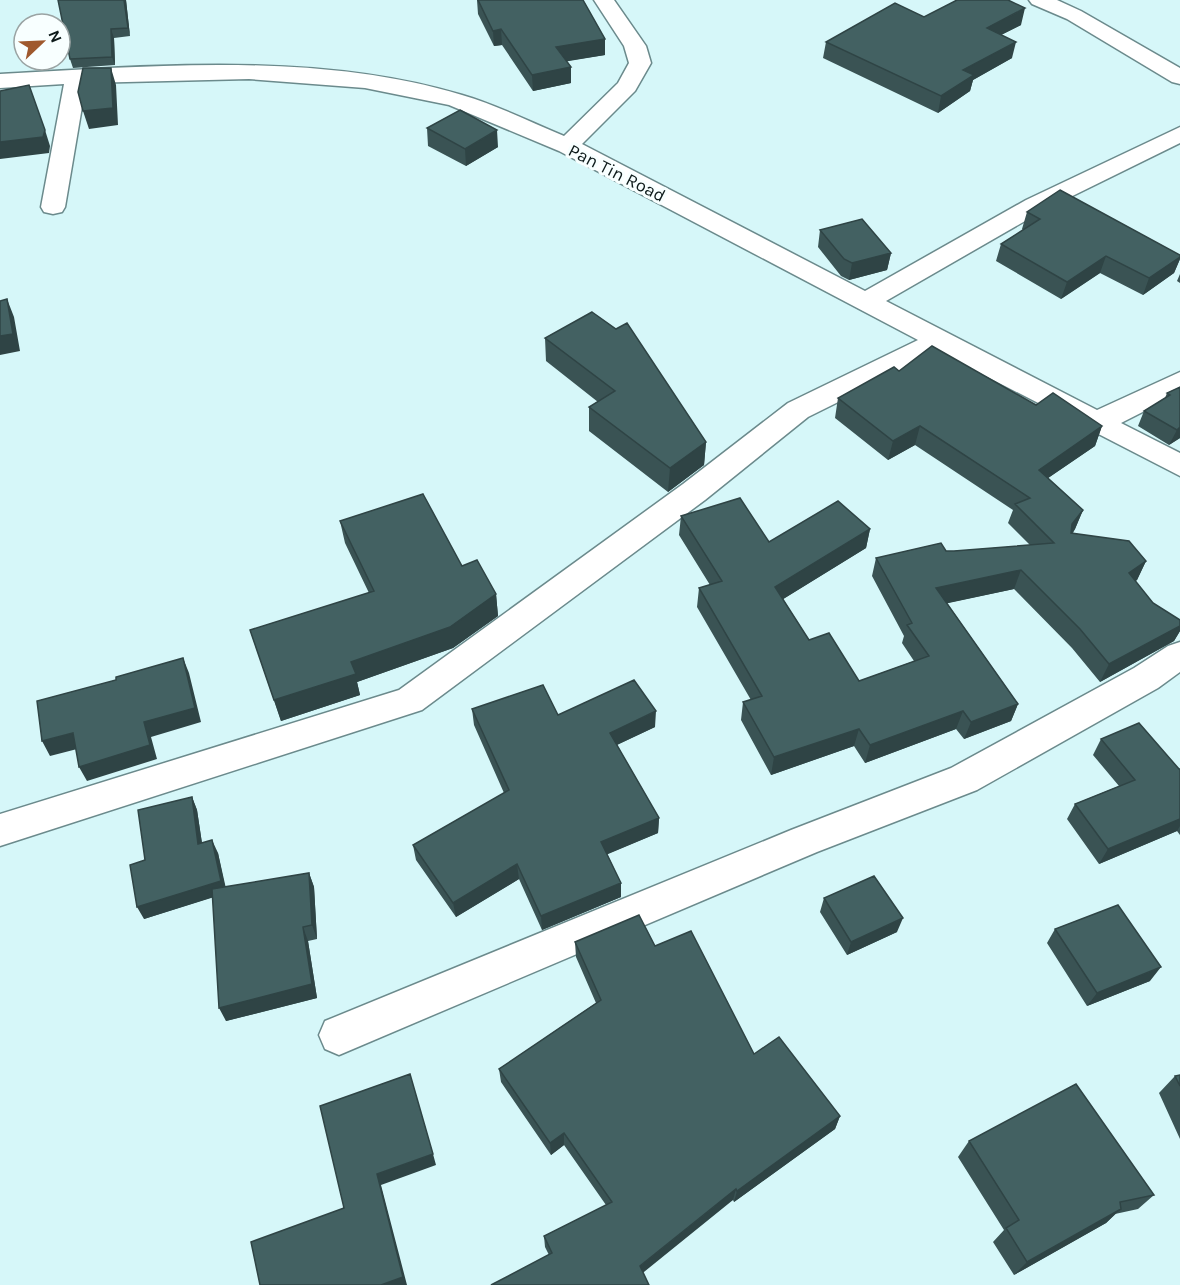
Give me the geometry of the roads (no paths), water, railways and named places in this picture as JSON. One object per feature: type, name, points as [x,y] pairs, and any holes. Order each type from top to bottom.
[{"type":"street","points":[[567,146],[627,86],[640,63],[635,46],[603,0]]},
{"type":"street","points":[[1039,0],[1074,15],[1180,77]]},
{"type":"street","name":"Pan Tin Road","points":[[0,81],[249,72],[365,81],[456,100],[567,146],[1180,466]]},
{"type":"street","points":[[53,207],[76,77]]},
{"type":"street","points":[[865,302],[1035,205],[1180,134]]},
{"type":"street","points":[[0,830],[410,700],[694,492],[798,411],[939,341]]},
{"type":"street","points":[[1096,423],[1180,381]]},
{"type":"street","points":[[339,1035],[804,841],[964,779],[1146,678],[1180,655]]}]
